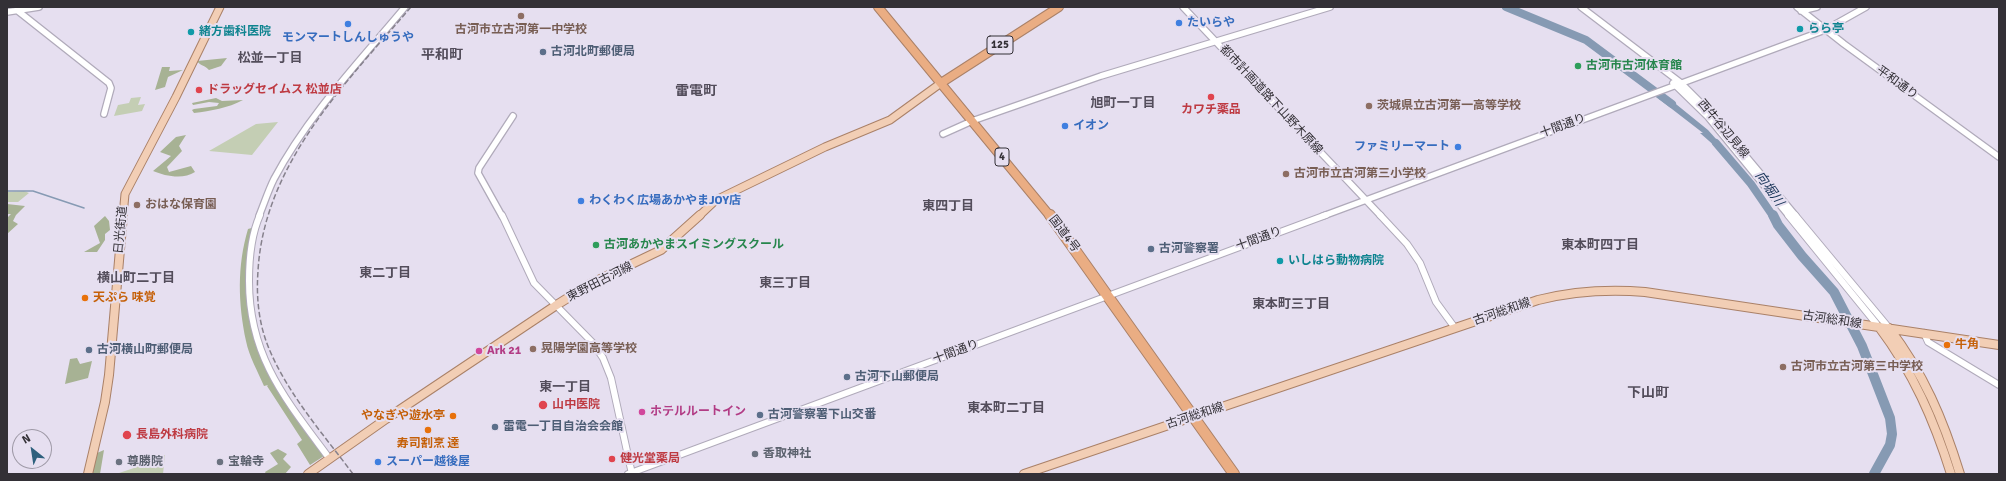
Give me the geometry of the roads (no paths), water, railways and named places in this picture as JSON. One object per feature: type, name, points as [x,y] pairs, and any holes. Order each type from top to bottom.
[{"type":"highway","name":"国道4号","points":[[878,7],[1061,229],[1234,474]]},
{"type":"highway","name":"125","points":[[941,83],[1024,31],[1059,7]]},
{"type":"main road","name":"日光街道","points":[[88,474],[105,402],[109,375],[125,194],[220,7]]},
{"type":"main road","name":"東野田古河線","points":[[308,474],[329,458],[555,306],[590,284],[661,250],[674,240],[707,207],[727,193],[825,147],[890,120],[941,83]]},
{"type":"main road","name":"古河総和線","points":[[1024,474],[1538,300],[1560,294],[1596,290],[1645,292],[1999,345]]},
{"type":"main road","points":[[1884,327],[1921,390],[1933,416],[1951,474]]},
{"type":"main road","points":[[1884,327],[1914,362],[1930,391],[1942,418],[1960,474]]},
{"type":"street","points":[[7,12],[17,8],[39,7]]},
{"type":"street","points":[[329,458],[283,394],[268,368],[256,339],[248,293],[248,266],[252,242],[259,213],[269,188],[293,146],[406,7]]},
{"type":"street","name":"都市計画道路下山野木原線","points":[[1183,7],[1413,251],[1420,263],[1436,302],[1455,328]]},
{"type":"street","points":[[943,134],[972,121],[1101,76],[1330,7]]},
{"type":"street","name":"西牛谷辺見線","points":[[1576,7],[1678,84]]},
{"type":"street","name":"西牛谷辺見線","points":[[1581,7],[1678,84],[1724,128],[1884,327]]},
{"type":"street","name":"平和通り","points":[[1797,7],[1824,30],[1999,157]]},
{"type":"street","points":[[1801,11],[1817,7]]},
{"type":"street","name":"十間通り","points":[[630,474],[1824,30],[1866,7]]},
{"type":"street","points":[[17,8],[109,83],[111,88],[104,114]]},
{"type":"street","points":[[513,116],[479,168],[478,173],[516,242],[534,283],[593,343],[606,365],[613,387],[630,474]]},
{"type":"street","points":[[1924,333],[1928,342],[1999,385]]},
{"type":"water","points":[[1666,96],[1708,130],[1725,149],[1724,151],[1717,148],[1700,133],[1703,133],[1659,99]]},
{"type":"waterway","name":"向堀川","points":[[1506,7],[1586,40],[1672,104]]},
{"type":"waterway","name":"向堀川","points":[[1716,143],[1751,184],[1773,216]]},
{"type":"waterway","points":[[7,191],[33,191],[84,208]]},
{"type":"waterway","name":"向堀川","points":[[1773,215],[1778,225],[1802,256],[1834,292],[1862,346],[1890,418],[1892,434],[1890,445],[1874,474]]},
{"type":"railway","points":[[353,474],[297,400],[270,351],[263,332],[259,312],[257,292],[258,271],[264,232],[275,195],[292,161],[312,128],[335,96],[411,7]]},
{"type":"place","name":"古河市立古河第一中学校","points":[[521,16]]},
{"type":"place","name":"たいらや","points":[[1179,23]]},
{"type":"place","name":"モンマートしんしゅうや","points":[[348,24]]},
{"type":"place","name":"らら亭","points":[[1800,29]]},
{"type":"place","name":"緒方歯科医院","points":[[191,32]]},
{"type":"place","name":"古河北町郵便局","points":[[543,52]]},
{"type":"place","name":"古河市古河体育館","points":[[1578,66]]},
{"type":"place","name":"ドラッグセイムス 松並店","points":[[199,90]]},
{"type":"place","name":"カワチ薬品","points":[[1211,97]]},
{"type":"place","name":"茨城県立古河第一高等学校","points":[[1369,106]]},
{"type":"place","name":"イオン","points":[[1065,126]]},
{"type":"place","name":"ファミリーマート","points":[[1458,147]]},
{"type":"place","name":"古河市立古河第三小学校","points":[[1286,174]]},
{"type":"place","name":"わくわく広場あかやまJOY店","points":[[581,201]]},
{"type":"place","name":"おはな保育園","points":[[137,205]]},
{"type":"place","name":"古河あかやまスイミングスクール","points":[[596,245]]},
{"type":"place","name":"古河警察署","points":[[1151,249]]},
{"type":"place","name":"いしはら動物病院","points":[[1280,261]]},
{"type":"place","name":"天ぷら 味覚","points":[[85,298]]},
{"type":"place","name":"牛角","points":[[1947,345]]},
{"type":"place","name":"晃陽学園高等学校","points":[[533,349]]},
{"type":"place","name":"古河横山町郵便局","points":[[89,350]]},
{"type":"place","name":"Ark 21","points":[[479,351]]},
{"type":"place","name":"古河市立古河第三中学校","points":[[1783,367]]},
{"type":"place","name":"古河下山郵便局","points":[[847,377]]},
{"type":"place","name":"山中医院","points":[[543,405]]},
{"type":"place","name":"ホテルルートイン","points":[[642,412]]},
{"type":"place","name":"古河警察署下山交番","points":[[760,415]]},
{"type":"place","name":"やなぎや遊水亭","points":[[453,416]]},
{"type":"place","name":"雷電一丁目自治会会館","points":[[495,427]]},
{"type":"place","name":"寿司割烹 達","points":[[428,430]]},
{"type":"place","name":"長島外科病院","points":[[127,435]]},
{"type":"place","name":"香取神社","points":[[755,454]]},
{"type":"place","name":"健光堂薬局","points":[[612,459]]},
{"type":"place","name":"尊勝院","points":[[119,462]]},
{"type":"place","name":"宝輪寺","points":[[220,462]]},
{"type":"place","name":"スーパー越後屋","points":[[378,462]]},
{"type":"district","name":"平和町","points":[[442,55]]},
{"type":"district","name":"松並一丁目","points":[[270,59]]},
{"type":"district","name":"雷電町","points":[[696,91]]},
{"type":"district","name":"旭町一丁目","points":[[1123,104]]},
{"type":"district","name":"東四丁目","points":[[948,207]]},
{"type":"district","name":"東本町四丁目","points":[[1600,246]]},
{"type":"district","name":"東二丁目","points":[[385,274]]},
{"type":"district","name":"横山町二丁目","points":[[136,279]]},
{"type":"district","name":"東三丁目","points":[[785,284]]},
{"type":"district","name":"東本町三丁目","points":[[1291,305]]},
{"type":"district","name":"東一丁目","points":[[565,388]]},
{"type":"district","name":"下山町","points":[[1648,393]]},
{"type":"district","name":"東本町二丁目","points":[[1006,409]]}]
